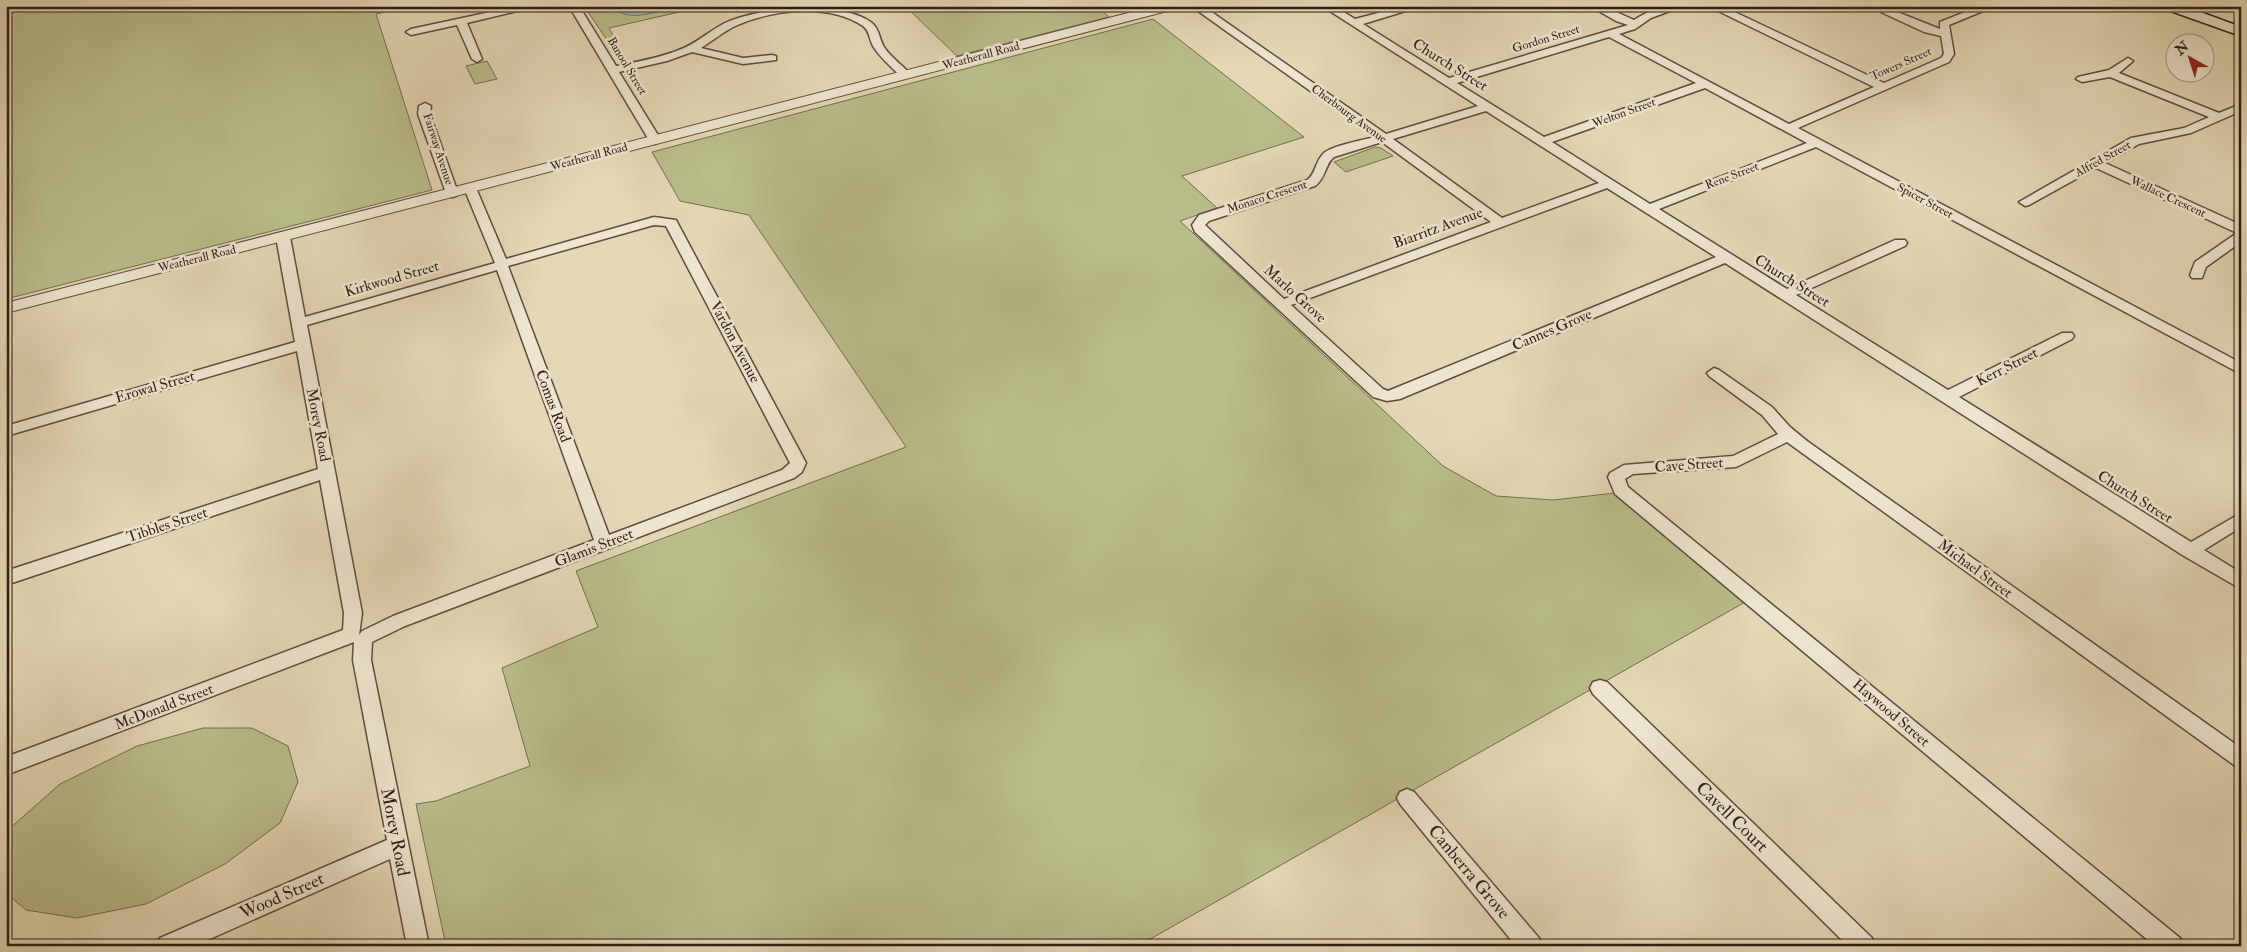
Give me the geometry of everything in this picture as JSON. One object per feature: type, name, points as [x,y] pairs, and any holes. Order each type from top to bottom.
[{"type":"main road","points":[[2170,6],[2241,32]]},
{"type":"street","points":[[412,32],[533,6]]},
{"type":"street","name":"Banool Street","points":[[574,6],[656,140]]},
{"type":"street","name":"Weatherall Road","points":[[6,308],[1171,6]]},
{"type":"street","name":"Cherbourg Avenue","points":[[1196,6],[1500,222]]},
{"type":"street","name":"Church Street","points":[[1327,6],[2241,582]]},
{"type":"street","points":[[1354,23],[1417,6]]},
{"type":"street","points":[[1595,6],[1637,24]]},
{"type":"street","name":"Gordon Street","points":[[1447,82],[1610,33],[1637,24],[1647,16],[1678,6]]},
{"type":"street","points":[[1713,6],[1884,87]]},
{"type":"street","points":[[1873,6],[1917,25],[1944,31]]},
{"type":"street","name":"Towers Street","points":[[1789,128],[1947,58],[1949,54],[1944,24],[1950,20],[1990,6]]},
{"type":"street","points":[[614,70],[691,49],[724,29],[755,16],[788,10],[823,10],[850,16],[869,26],[876,36],[878,46],[905,76]]},
{"type":"street","points":[[461,22],[478,59]]},
{"type":"street","name":"Spicer Street","points":[[1610,33],[2241,369]]},
{"type":"street","points":[[691,49],[743,61],[772,58]]},
{"type":"street","points":[[2082,79],[2110,73],[2122,67],[2128,61]]},
{"type":"street","points":[[2110,73],[2218,116]]},
{"type":"street","name":"Welton Street","points":[[1542,142],[1705,84]]},
{"type":"street","name":"Fairway Avenue","points":[[425,106],[424,114],[452,193]]},
{"type":"street","name":"Alfred Street","points":[[2025,202],[2135,141],[2177,134],[2241,107]]},
{"type":"street","name":"Monaco Crescent","points":[[1204,218],[1312,183],[1318,178],[1325,157],[1382,137],[1436,124],[1487,108]]},
{"type":"street","name":"Rene Street","points":[[1648,209],[1816,143]]},
{"type":"street","name":"Wallace Crescent","points":[[2094,163],[2241,230]]},
{"type":"street","name":"Biarritz Avenue","points":[[1282,304],[1607,184]]},
{"type":"street","name":"Comas Road","points":[[470,188],[502,264],[604,544]]},
{"type":"street","name":"Marlo Grove","points":[[1204,218],[1198,225],[1200,229],[1378,393]]},
{"type":"street","name":"Kirkwood Street","points":[[299,323],[654,221]]},
{"type":"street","name":"Vardon Avenue","points":[[654,221],[662,221],[672,226],[788,441],[798,463],[796,468],[788,474]]},
{"type":"street","points":[[2197,275],[2200,265],[2241,236]]},
{"type":"street","name":"Morey Road","points":[[282,237],[397,846],[418,946]]},
{"type":"street","points":[[1785,295],[1900,243]]},
{"type":"street","name":"Cannes Grove","points":[[1378,393],[1387,396],[1395,395],[1725,258]]},
{"type":"street","name":"Kerr Street","points":[[1946,397],[2067,336]]},
{"type":"street","name":"Erowal Street","points":[[6,431],[303,344]]},
{"type":"street","name":"Michael Street","points":[[1714,373],[1767,411],[1788,435],[2241,759]]},
{"type":"street","name":"Cave Street","points":[[1616,477],[1630,469],[1736,461],[1788,435]]},
{"type":"street","name":"Tibbles Street","points":[[6,578],[327,472]]},
{"type":"street","name":"Glamis Street","points":[[358,636],[788,474]]},
{"type":"street","name":"Haywood Street","points":[[1616,477],[1621,490],[2172,946]]},
{"type":"street","points":[[2190,551],[2241,519]]},
{"type":"street","name":"McDonald Street","points":[[6,766],[358,636]]},
{"type":"street","name":"Cavell Court","points":[[1600,688],[1864,946]]},
{"type":"street","name":"Canberra Grove","points":[[1407,798],[1531,946]]},
{"type":"street","name":"Wood Street","points":[[168,946],[397,846]]},
{"type":"green space","points":[[6,6],[414,6],[376,14],[432,190],[6,299]]},
{"type":"green space","points":[[584,6],[706,6],[609,28],[614,37],[607,40]]},
{"type":"green space","points":[[905,6],[1096,6],[1109,17],[957,56]]},
{"type":"green space","points":[[1153,19],[1304,137],[1182,176],[1217,208],[1180,221],[1443,466],[1496,496],[1553,500],[1615,493],[1747,601],[1138,946],[446,946],[416,804],[436,801],[530,766],[502,668],[598,627],[576,571],[906,447],[749,215],[680,201],[652,152]]},
{"type":"green space","points":[[487,61],[497,79],[475,84],[466,66]]},
{"type":"green space","points":[[1375,147],[1381,148],[1393,156],[1346,172],[1334,162]]},
{"type":"green space","points":[[203,728],[252,728],[288,746],[298,782],[280,823],[225,864],[146,904],[77,918],[26,910],[6,893],[8,830],[60,784],[137,746]]},
{"type":"water","points":[[613,6],[678,6],[644,15],[626,15],[619,12]]}]
